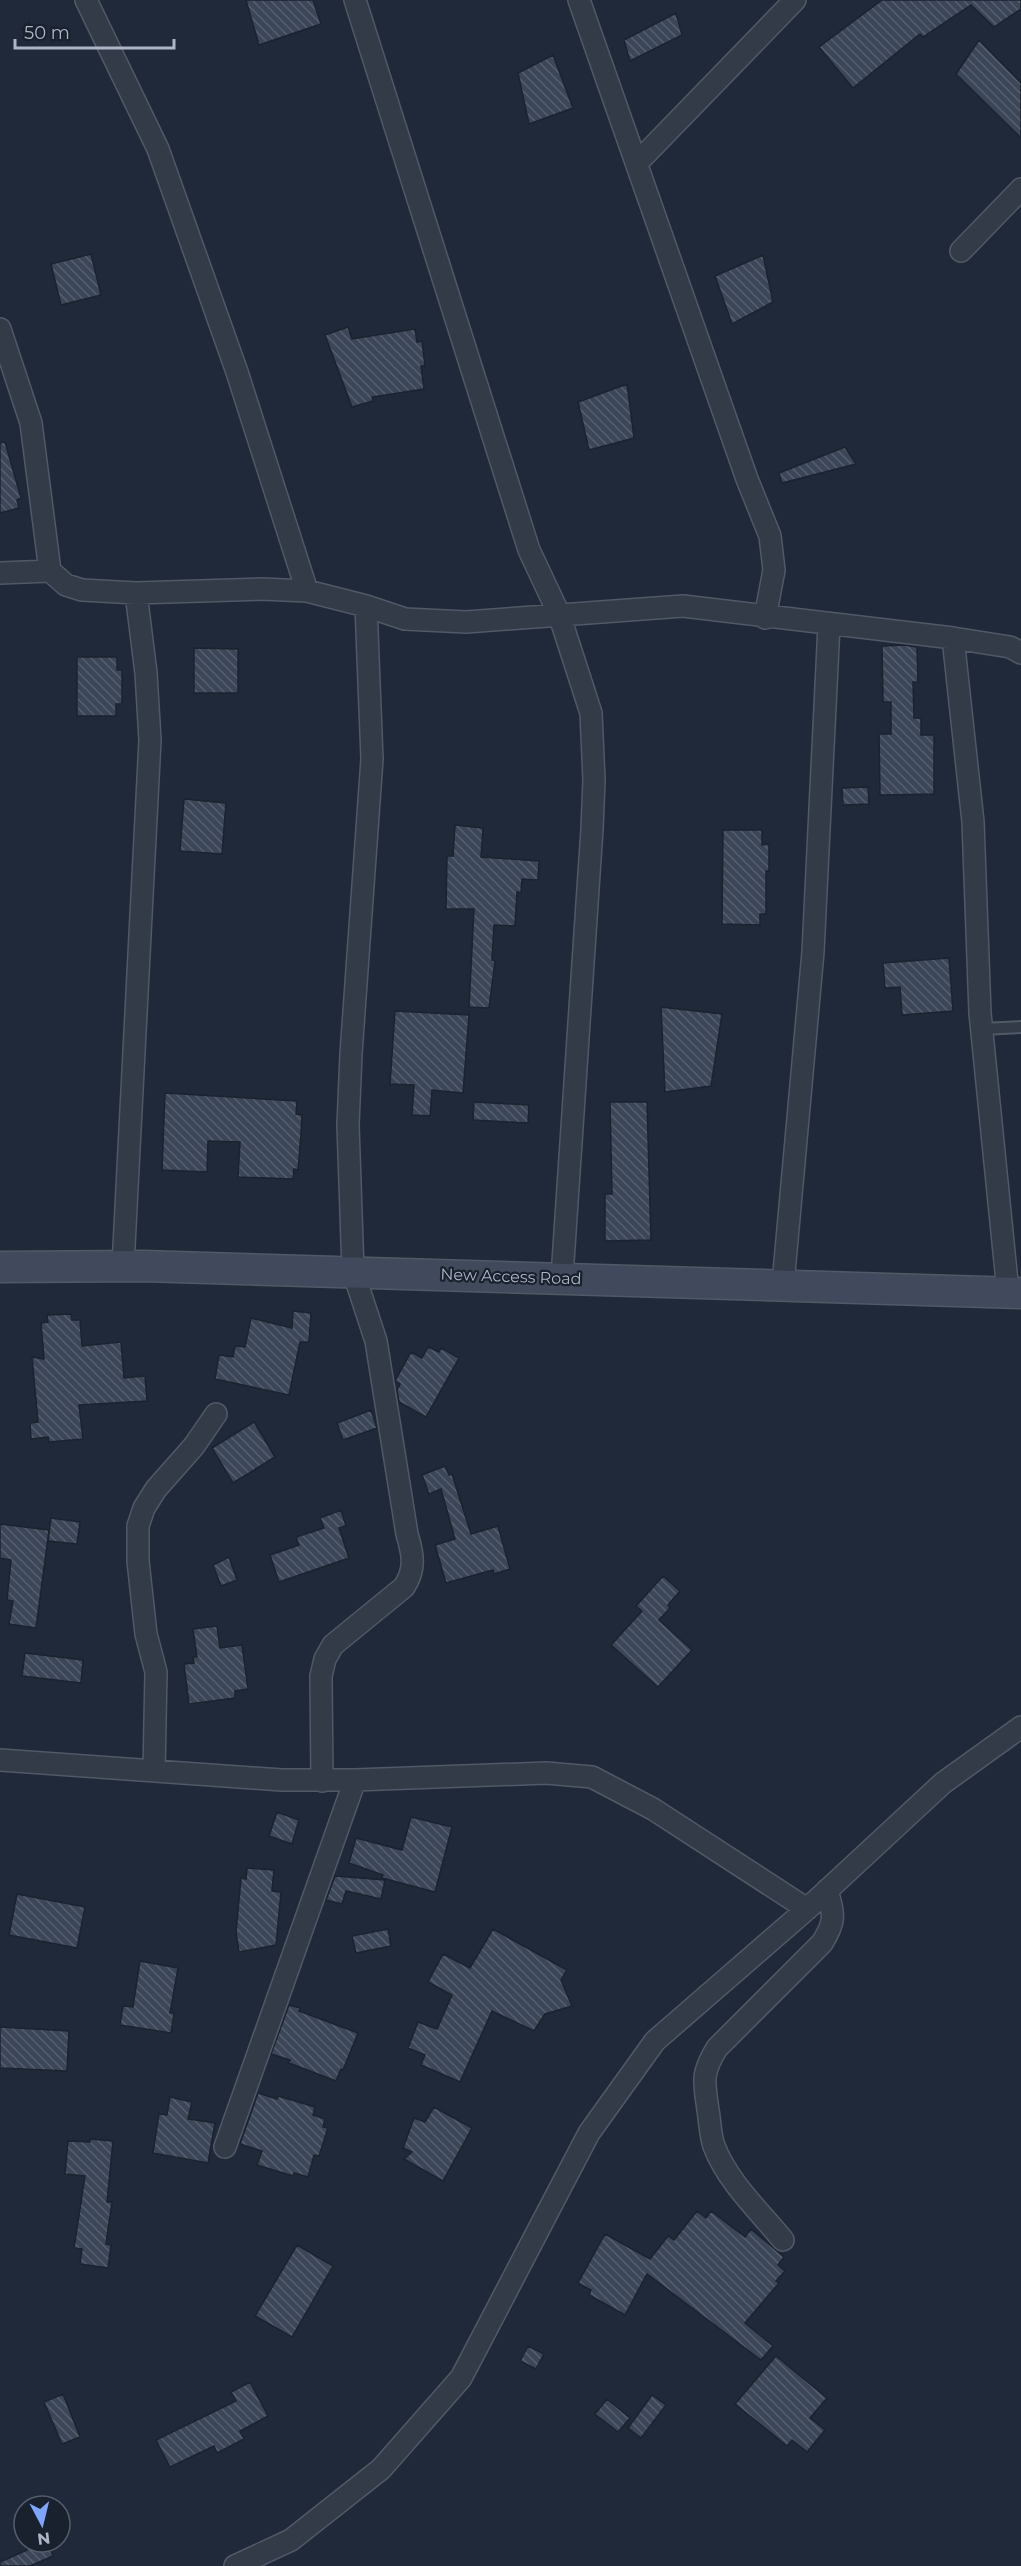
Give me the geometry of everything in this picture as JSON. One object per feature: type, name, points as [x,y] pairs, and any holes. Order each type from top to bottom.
[{"type":"main road","name":"New Access Road","points":[[0,1267],[123,1266],[353,1271],[1014,1293]]},
{"type":"street","points":[[86,0],[158,149],[237,372],[307,591]]},
{"type":"street","points":[[355,0],[530,550],[559,614],[591,713],[594,780],[583,995],[562,1277]]},
{"type":"street","points":[[579,0],[770,536],[774,570],[765,618]]},
{"type":"street","points":[[637,163],[795,0]]},
{"type":"street","points":[[961,251],[1021,189]]},
{"type":"street","points":[[0,329],[32,423],[50,571],[66,585],[82,590],[136,593],[262,589],[307,591],[405,619],[466,622],[683,606],[765,618],[953,638],[1010,647],[1021,653]]},
{"type":"street","points":[[0,573],[50,571]]},
{"type":"street","points":[[123,1266],[150,740],[146,673],[136,593]]},
{"type":"street","points":[[322,1781],[321,1676],[326,1659],[333,1645],[404,1587],[412,1576],[414,1557],[407,1534],[376,1341],[353,1271],[348,1125],[372,759],[366,606]]},
{"type":"street","points":[[783,1284],[813,952],[829,625]]},
{"type":"street","points":[[953,638],[973,822],[982,1029],[1014,1293]]},
{"type":"street","points":[[154,1771],[156,1672],[146,1634],[138,1561],[138,1526],[144,1508],[156,1489],[194,1446],[216,1414]]},
{"type":"street","points":[[235,2566],[291,2540],[381,2469],[460,2378],[589,2133],[655,2041],[807,1909],[943,1783],[1021,1727]]},
{"type":"street","points":[[0,1760],[282,1780],[322,1781],[546,1773],[592,1777],[653,1809],[807,1909]]},
{"type":"street","points":[[225,2147],[355,1780]]},
{"type":"street","points":[[783,2240],[739,2187],[713,2145],[704,2078],[708,2062],[717,2048],[822,1943],[833,1927],[833,1912],[827,1890]]},
{"type":"lane","points":[[982,1029],[1021,1027]]},
{"type":"building","points":[[246,0],[313,0],[321,24],[259,45]]},
{"type":"building","points":[[882,0],[1021,0],[1021,9],[994,27],[971,5],[923,37],[920,34],[853,88],[819,47]]},
{"type":"building","points":[[676,13],[682,35],[630,61],[624,40]]},
{"type":"building","points":[[979,40],[1021,83],[1021,138],[956,74]]},
{"type":"building","points":[[553,55],[573,108],[529,124],[518,73]]},
{"type":"building","points":[[91,254],[101,295],[61,305],[51,264]]},
{"type":"building","points":[[763,255],[773,302],[732,324],[715,276]]},
{"type":"building","points":[[348,327],[352,339],[415,329],[417,342],[422,341],[425,366],[421,366],[424,389],[372,397],[373,401],[352,407],[325,335]]},
{"type":"building","points":[[627,384],[634,438],[589,450],[578,402]]},
{"type":"building","points":[[5,442],[21,498],[17,500],[19,508],[0,513],[0,443]]},
{"type":"building","points":[[845,447],[856,464],[782,483],[779,473]]},
{"type":"building","points":[[882,646],[917,647],[918,682],[913,682],[914,718],[921,718],[921,735],[934,735],[934,794],[880,795],[879,734],[891,734],[891,702],[883,702]]},
{"type":"building","points":[[194,648],[238,649],[238,693],[194,693]]},
{"type":"building","points":[[77,657],[117,657],[117,670],[122,670],[122,704],[116,704],[116,716],[77,716]]},
{"type":"building","points":[[868,787],[869,804],[843,805],[842,788]]},
{"type":"building","points":[[184,799],[226,803],[222,854],[180,851]]},
{"type":"building","points":[[455,825],[483,828],[481,857],[539,861],[538,880],[522,879],[521,893],[517,892],[515,926],[494,925],[492,960],[495,961],[489,1008],[469,1007],[474,909],[446,909],[447,856],[453,856]]},
{"type":"building","points":[[723,830],[762,830],[762,845],[769,844],[769,871],[766,871],[766,914],[760,914],[760,925],[722,924]]},
{"type":"building","points":[[949,958],[953,1011],[902,1015],[900,987],[885,988],[883,963]]},
{"type":"building","points":[[661,1007],[722,1014],[711,1086],[665,1092]]},
{"type":"building","points":[[395,1011],[469,1015],[463,1093],[432,1090],[430,1116],[412,1115],[414,1085],[390,1084]]},
{"type":"building","points":[[165,1093],[297,1101],[296,1114],[302,1115],[298,1170],[294,1169],[293,1179],[238,1177],[240,1142],[208,1141],[207,1172],[162,1170]]},
{"type":"building","points":[[474,1102],[529,1105],[528,1123],[473,1120]]},
{"type":"building","points":[[610,1102],[647,1102],[651,1240],[605,1241],[605,1194],[612,1194]]},
{"type":"building","points":[[293,1311],[311,1313],[309,1342],[300,1342],[289,1395],[215,1379],[219,1355],[233,1357],[235,1346],[245,1347],[251,1318],[292,1328]]},
{"type":"building","points":[[71,1314],[72,1320],[80,1320],[82,1346],[121,1342],[124,1378],[145,1376],[147,1401],[79,1405],[83,1439],[49,1442],[48,1437],[31,1439],[30,1423],[38,1422],[32,1357],[44,1359],[41,1323],[48,1322],[47,1315]]},
{"type":"building","points":[[428,1347],[439,1352],[441,1348],[459,1358],[426,1417],[399,1402],[397,1390],[400,1384],[395,1381],[411,1352],[422,1358]]},
{"type":"building","points":[[371,1410],[377,1428],[343,1440],[337,1423]]},
{"type":"building","points":[[254,1422],[275,1457],[233,1483],[212,1448]]},
{"type":"building","points":[[445,1466],[449,1475],[452,1474],[471,1534],[498,1526],[510,1569],[494,1574],[493,1570],[446,1583],[435,1545],[455,1539],[441,1489],[429,1494],[422,1475]]},
{"type":"building","points":[[341,1510],[346,1526],[339,1528],[349,1558],[279,1582],[270,1555],[299,1545],[296,1537],[324,1528],[320,1518]]},
{"type":"building","points":[[51,1518],[80,1522],[77,1544],[48,1541]]},
{"type":"building","points":[[0,1524],[49,1530],[36,1628],[9,1624],[13,1601],[7,1600],[11,1560],[0,1558]]},
{"type":"building","points":[[229,1557],[237,1580],[221,1586],[213,1565]]},
{"type":"building","points":[[663,1576],[680,1591],[668,1605],[670,1608],[659,1620],[692,1650],[658,1687],[611,1645],[642,1611],[636,1606]]},
{"type":"building","points":[[217,1626],[220,1648],[242,1645],[248,1689],[235,1691],[235,1698],[189,1704],[184,1664],[194,1663],[193,1657],[197,1657],[193,1629]]},
{"type":"building","points":[[25,1653],[83,1660],[81,1683],[22,1676]]},
{"type":"building","points":[[277,1812],[299,1820],[292,1844],[269,1836]]},
{"type":"building","points":[[411,1817],[452,1827],[435,1892],[382,1878],[383,1875],[349,1863],[356,1838],[402,1850]]},
{"type":"building","points":[[247,1868],[274,1870],[272,1891],[281,1892],[276,1945],[239,1952],[236,1932],[241,1878],[246,1879]]},
{"type":"building","points":[[335,1876],[385,1880],[381,1899],[346,1891],[342,1904],[326,1900]]},
{"type":"building","points":[[17,1894],[85,1907],[77,1948],[9,1935]]},
{"type":"building","points":[[388,1929],[391,1946],[356,1953],[352,1936]]},
{"type":"building","points":[[493,1929],[567,1970],[561,1980],[572,2006],[545,2014],[534,2031],[492,2011],[460,2082],[421,2065],[425,2055],[408,2048],[418,2022],[437,2029],[452,1995],[428,1982],[443,1954],[470,1968]]},
{"type":"building","points":[[140,1961],[178,1968],[170,2013],[174,2013],[171,2033],[120,2025],[123,2006],[133,2007]]},
{"type":"building","points":[[289,2005],[358,2033],[336,2081],[271,2054]]},
{"type":"building","points":[[0,2027],[69,2031],[67,2071],[0,2068]]},
{"type":"building","points":[[258,2093],[277,2099],[278,2096],[315,2107],[313,2115],[325,2119],[323,2127],[328,2128],[319,2156],[314,2155],[308,2177],[294,2173],[293,2176],[257,2165],[262,2151],[240,2144]]},
{"type":"building","points":[[170,2097],[192,2102],[188,2119],[215,2123],[208,2163],[153,2153],[159,2114],[167,2115]]},
{"type":"building","points":[[434,2107],[472,2128],[443,2181],[404,2159],[412,2152],[403,2148],[414,2118],[425,2122]]},
{"type":"building","points":[[90,2139],[113,2141],[107,2202],[112,2202],[106,2244],[111,2245],[108,2268],[80,2264],[82,2249],[74,2248],[85,2176],[65,2174],[68,2141],[90,2142]]},
{"type":"building","points":[[697,2211],[706,2218],[711,2211],[745,2237],[751,2229],[784,2257],[778,2265],[785,2271],[776,2281],[779,2283],[745,2323],[773,2346],[761,2360],[647,2274],[625,2315],[589,2295],[591,2290],[578,2283],[605,2234],[650,2259],[668,2236],[674,2240]]},
{"type":"building","points":[[297,2245],[333,2266],[292,2337],[255,2316]]},
{"type":"building","points":[[528,2346],[544,2354],[536,2369],[520,2361]]},
{"type":"building","points":[[776,2356],[827,2398],[810,2418],[825,2430],[807,2452],[792,2440],[787,2446],[735,2404]]},
{"type":"building","points":[[250,2382],[268,2416],[240,2431],[244,2439],[217,2453],[214,2446],[170,2467],[156,2440],[236,2401],[231,2392]]},
{"type":"building","points":[[63,2394],[80,2437],[62,2444],[44,2402]]},
{"type":"building","points":[[652,2395],[666,2405],[641,2438],[628,2428]]},
{"type":"building","points":[[607,2399],[630,2418],[618,2432],[595,2414]]},
{"type":"building","points":[[18,2554],[52,2554],[53,2556],[30,2566],[0,2566],[0,2562]]}]
